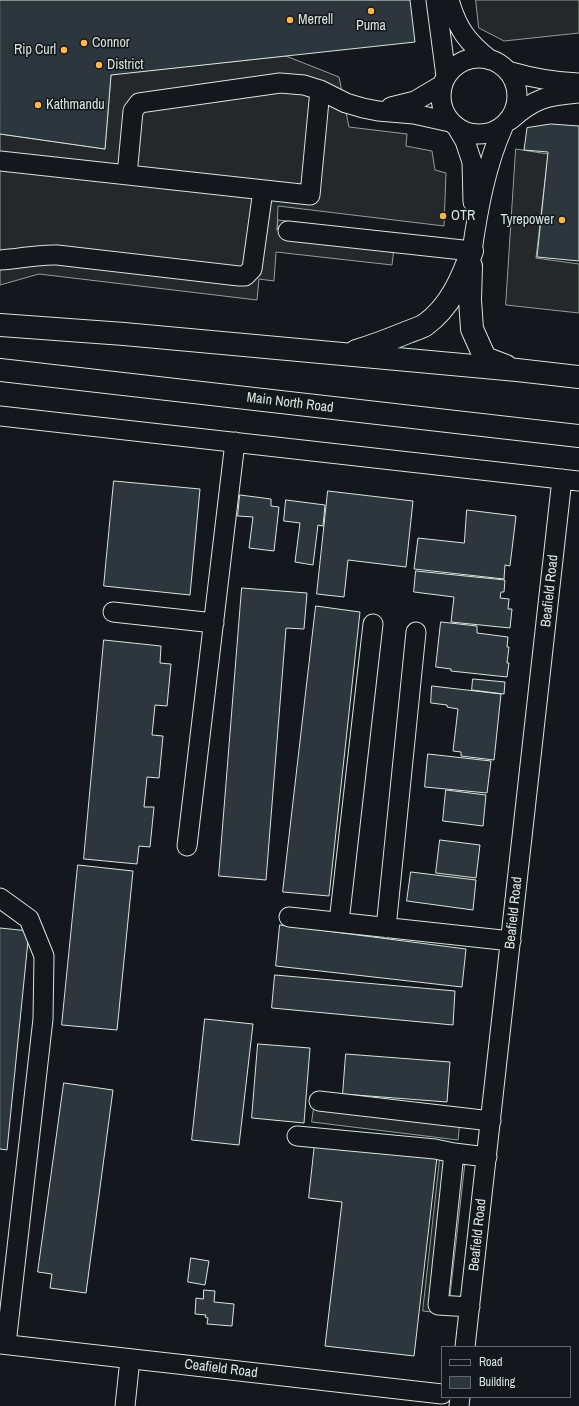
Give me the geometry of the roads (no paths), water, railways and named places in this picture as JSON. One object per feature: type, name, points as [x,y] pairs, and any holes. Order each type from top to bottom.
[{"type":"highway","points":[[347,354],[386,342],[424,325],[438,314],[457,288],[473,246]]},
{"type":"highway","points":[[473,246],[470,300],[472,329],[485,358],[517,370]]},
{"type":"highway","points":[[0,325],[124,334],[347,354],[579,377]]},
{"type":"highway","name":"Main North Road","points":[[0,370],[579,436]]},
{"type":"street","points":[[436,0],[444,80]]},
{"type":"street","points":[[449,0],[455,21],[465,36],[490,60]]},
{"type":"street","points":[[480,58],[500,64],[508,71],[514,80],[517,91],[517,101],[514,111],[495,144],[486,177],[473,246],[472,162],[465,142],[444,114],[440,94],[444,80],[452,68],[461,62],[480,58]]},
{"type":"street","points":[[508,71],[533,78],[561,82],[579,82]]},
{"type":"street","points":[[378,111],[415,101],[444,80]]},
{"type":"street","points":[[127,175],[133,111],[139,103],[280,83],[304,85],[320,90],[346,103],[378,111],[414,114],[454,126],[467,133],[486,135],[495,132],[536,100],[558,95],[579,93]]},
{"type":"street","points":[[0,161],[310,195],[320,90]]},
{"type":"street","points":[[0,260],[42,254],[57,254],[246,276],[252,269],[263,190]]},
{"type":"street","points":[[288,231],[473,246]]},
{"type":"street","points":[[0,416],[571,480]]},
{"type":"street","points":[[187,846],[235,442]]},
{"type":"street","name":"Beafield Road","points":[[465,1346],[511,941],[571,480]]},
{"type":"street","points":[[113,612],[214,623]]},
{"type":"street","points":[[338,922],[373,624]]},
{"type":"street","points":[[386,928],[416,632]]},
{"type":"street","points":[[0,898],[29,919],[44,956],[43,1019],[3,1344]]},
{"type":"street","points":[[289,917],[511,941]]},
{"type":"street","points":[[319,1101],[491,1121]]},
{"type":"street","points":[[297,1136],[435,1149],[487,1157]]},
{"type":"street","points":[[454,1153],[438,1306],[470,1308]]},
{"type":"street","name":"Ceafield Road","points":[[3,1344],[441,1394]]},
{"type":"street","points":[[125,1406],[130,1359]]},
{"type":"place","name":"Puma","points":[[371,11]]},
{"type":"place","name":"Merrell","points":[[290,20]]},
{"type":"place","name":"Connor","points":[[84,43]]},
{"type":"place","name":"Rip Curl","points":[[64,50]]},
{"type":"place","name":"District","points":[[99,65]]},
{"type":"place","name":"Kathmandu","points":[[38,105]]},
{"type":"place","name":"OTR","points":[[443,216]]},
{"type":"place","name":"Tyrepower","points":[[562,220]]}]
